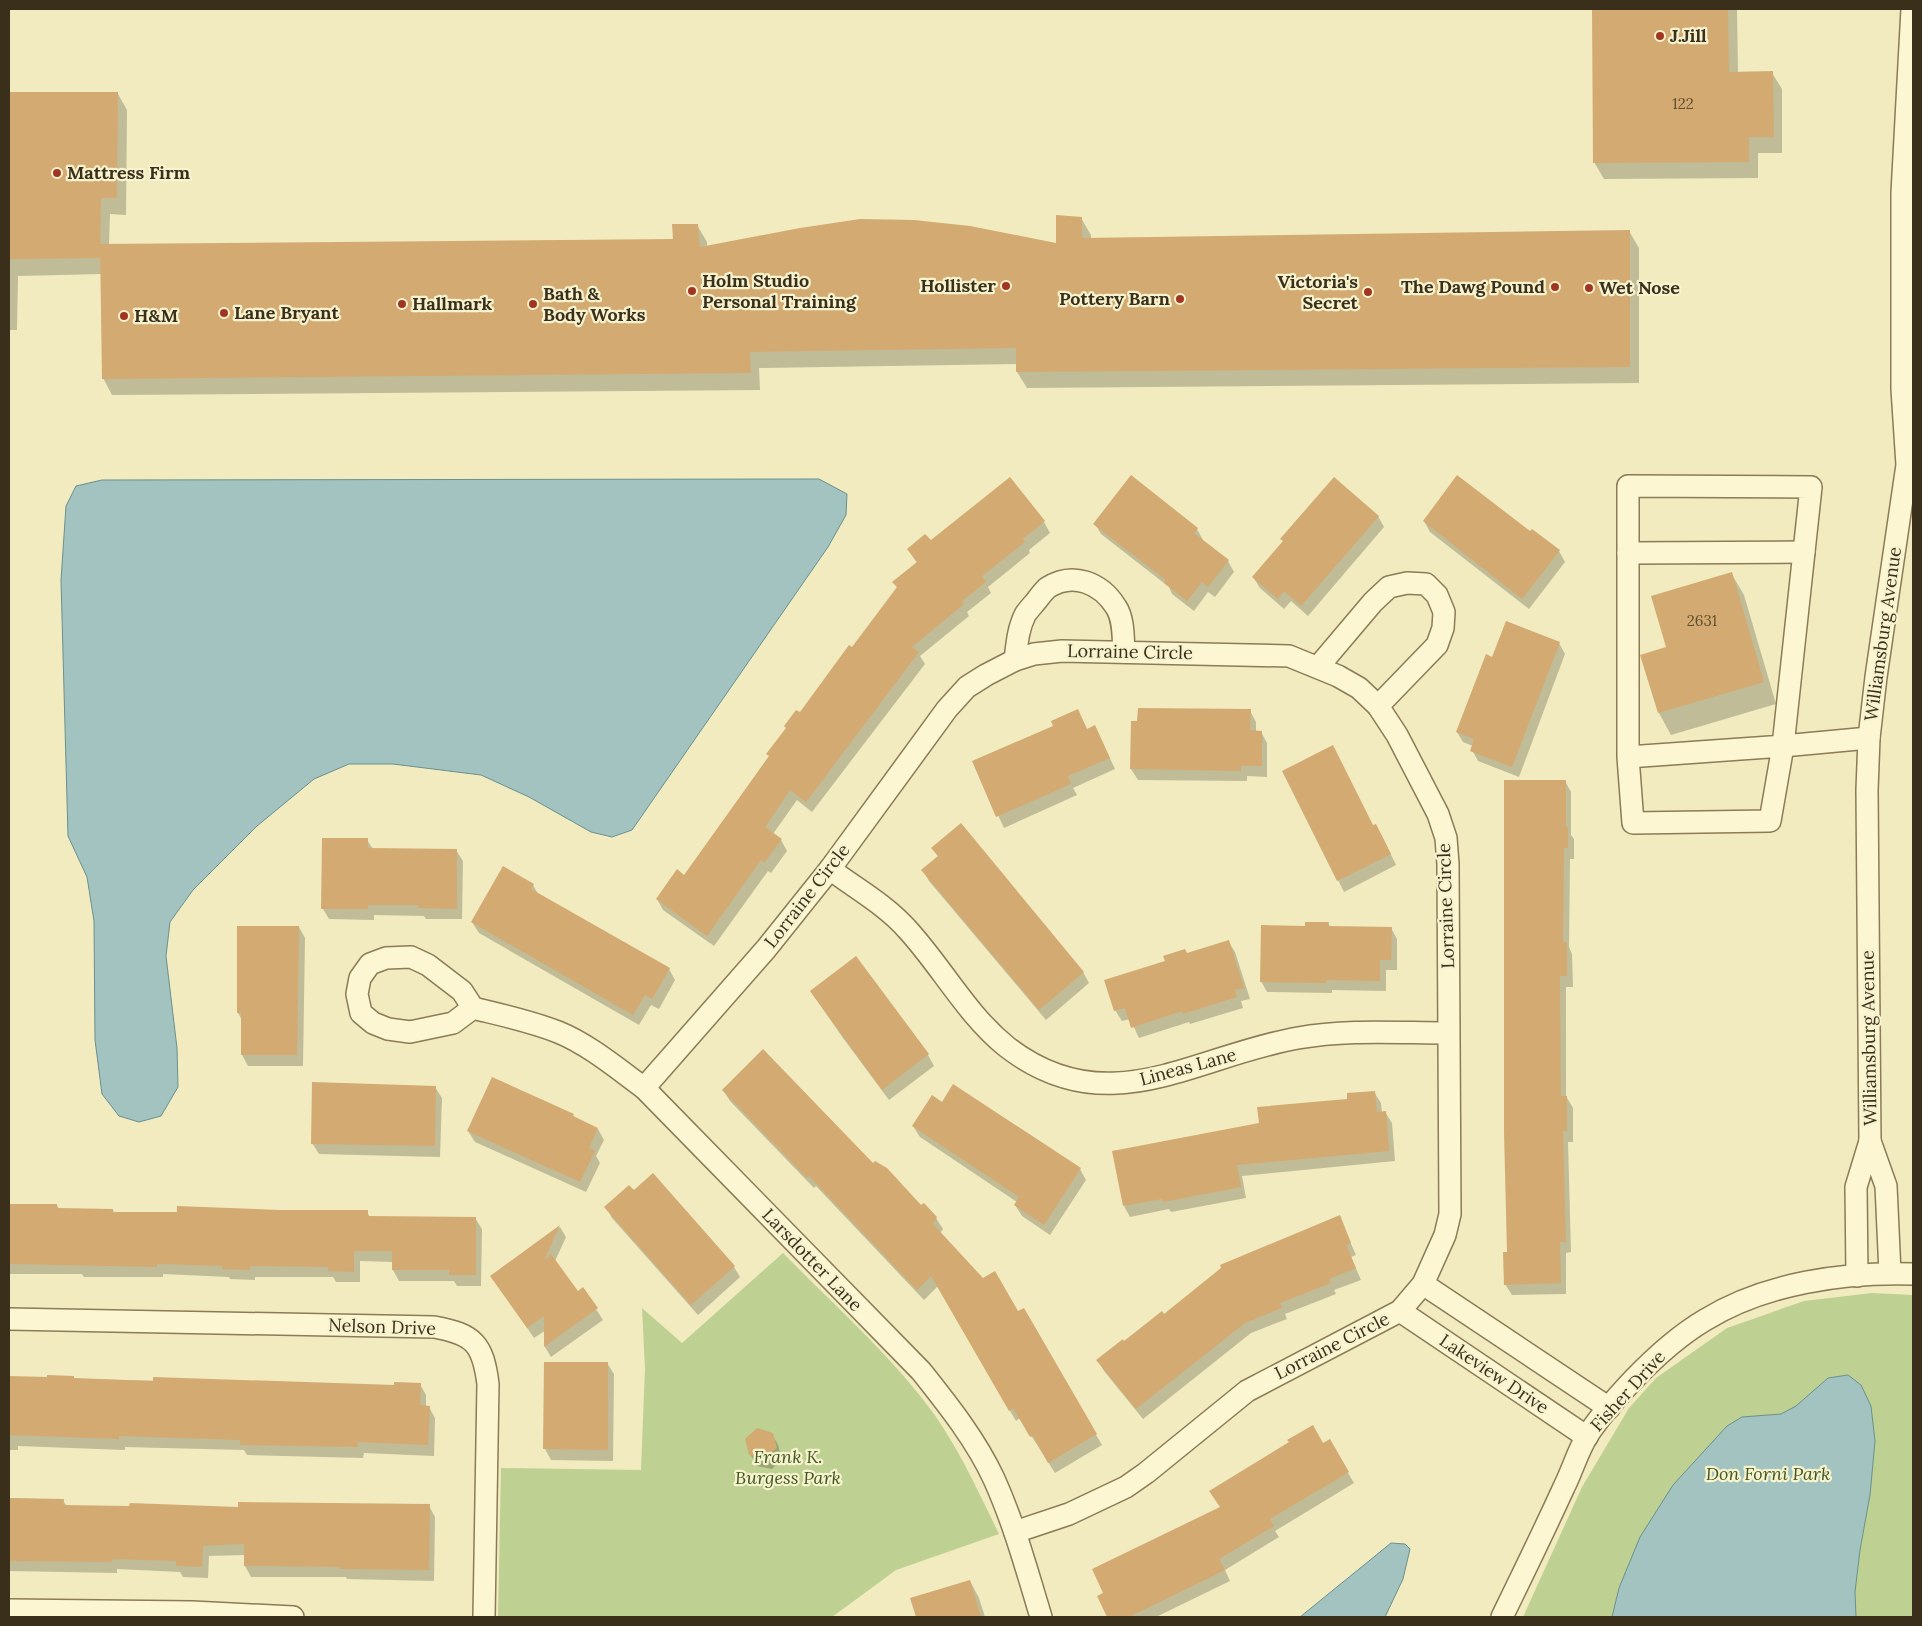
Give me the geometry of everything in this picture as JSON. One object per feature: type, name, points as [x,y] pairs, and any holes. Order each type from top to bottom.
[{"type":"street","name":"Williamsburg Avenue","points":[[1857,1276],[1856,1188],[1870,1141],[1867,790],[1869,738],[1907,464],[1902,389],[1902,193],[1912,9]]},
{"type":"street","points":[[1628,486],[1811,487],[1783,746],[1770,822],[1633,823],[1628,757],[1628,553],[1628,486]]},
{"type":"street","points":[[1628,553],[1804,552]]},
{"type":"street","points":[[1015,660],[1019,631],[1026,613],[1047,589],[1063,582],[1080,579],[1093,585],[1105,594],[1117,608],[1122,626],[1124,652]]},
{"type":"street","points":[[1318,667],[1373,602],[1389,587],[1407,583],[1426,584],[1438,596],[1444,612],[1443,628],[1437,645],[1378,706]]},
{"type":"street","name":"Lorraine Circle","points":[[644,1088],[766,949],[830,869],[947,709],[967,687],[986,675],[1015,660],[1034,654],[1062,651],[1289,656],[1338,676],[1359,688],[1378,706],[1397,735],[1438,814],[1446,838],[1448,864],[1450,1214],[1445,1235],[1423,1284],[1400,1310],[1247,1391],[1126,1487],[1069,1514],[1015,1532]]},
{"type":"street","points":[[1628,757],[1869,738]]},
{"type":"street","name":"Lineas Lane","points":[[830,869],[880,905],[906,928],[982,1024],[1008,1047],[1033,1064],[1065,1078],[1117,1084],[1166,1077],[1296,1038],[1326,1033],[1448,1033]]},
{"type":"street","points":[[411,957],[428,965],[462,991],[473,1008],[453,1023],[410,1032],[388,1029],[372,1023],[361,1013],[356,994],[360,978],[370,964],[386,958],[411,957]]},
{"type":"street","name":"Larsdotter Lane","points":[[473,1008],[521,1020],[559,1033],[599,1055],[644,1088],[921,1371],[968,1433],[994,1478],[1015,1532],[1042,1617]]},
{"type":"street","name":"Williamsburg Avenue","points":[[1870,1141],[1886,1186],[1890,1273]]},
{"type":"street","name":"Fisher Drive","points":[[1502,1617],[1587,1437],[1609,1408],[1652,1361],[1678,1339],[1706,1319],[1761,1295],[1786,1287],[1827,1279],[1890,1273],[1913,1274]]},
{"type":"street","name":"Lakeview Drive","points":[[1423,1284],[1609,1408]]},
{"type":"street","name":"Lakeview Drive","points":[[1400,1310],[1587,1437]]},
{"type":"street","name":"Nelson Drive","points":[[9,1319],[434,1327],[455,1331],[472,1340],[480,1350],[486,1365],[488,1384],[484,1617]]},
{"type":"street","points":[[9,1610],[293,1617]]},
{"type":"green space","name":"Frank K. Burgess Park","points":[[783,1253],[881,1351],[934,1414],[961,1457],[999,1534],[896,1570],[832,1617],[498,1617],[501,1468],[641,1470],[645,1369],[642,1308],[682,1343]]},
{"type":"green space","name":"Don Forni Park","points":[[1872,1293],[1913,1295],[1913,1617],[1523,1617],[1582,1487],[1629,1408],[1656,1378],[1727,1328],[1804,1301]]},
{"type":"water","points":[[819,479],[847,494],[846,515],[828,547],[632,830],[612,837],[591,832],[529,797],[481,775],[393,764],[349,764],[314,779],[257,826],[193,890],[170,922],[166,956],[177,1048],[178,1087],[161,1116],[139,1122],[119,1116],[102,1094],[95,1040],[94,921],[87,877],[68,836],[61,580],[66,506],[76,486],[102,480]]},
{"type":"water","points":[[1848,1375],[1861,1385],[1871,1406],[1875,1441],[1870,1495],[1855,1592],[1856,1617],[1612,1617],[1619,1588],[1640,1537],[1673,1485],[1727,1426],[1742,1417],[1781,1414],[1796,1406],[1828,1378]]},
{"type":"water","points":[[1391,1543],[1405,1544],[1410,1549],[1403,1579],[1385,1617],[1300,1617]]},
{"type":"building","points":[[1592,9],[1728,9],[1729,72],[1773,71],[1774,137],[1749,137],[1749,162],[1593,163]]},
{"type":"building","points":[[9,92],[118,92],[117,198],[101,198],[100,258],[9,259]]},
{"type":"building","points":[[1056,215],[1082,217],[1082,238],[1630,230],[1630,367],[1016,372],[1016,348],[750,352],[751,373],[102,379],[100,244],[673,239],[672,224],[698,224],[700,247],[860,219],[914,220],[970,226],[1056,243]]},
{"type":"building","points":[[1131,475],[1198,528],[1194,533],[1229,560],[1208,587],[1202,582],[1187,601],[1164,583],[1166,580],[1093,524]]},
{"type":"building","points":[[1457,475],[1530,531],[1532,529],[1560,550],[1522,599],[1423,521]]},
{"type":"building","points":[[1010,477],[1045,521],[1023,539],[1025,542],[982,576],[986,582],[962,601],[964,604],[912,647],[919,652],[806,802],[790,790],[765,827],[782,839],[764,863],[761,860],[707,936],[656,899],[677,869],[684,875],[769,756],[766,754],[786,728],[784,726],[796,710],[800,712],[849,645],[852,647],[897,587],[892,582],[917,562],[907,549],[925,534],[931,540]]},
{"type":"building","points":[[1334,477],[1379,516],[1301,606],[1284,591],[1278,599],[1252,577],[1283,541],[1280,539]]},
{"type":"building","points":[[1732,572],[1764,682],[1658,713],[1640,655],[1666,647],[1651,596]]},
{"type":"building","points":[[1506,621],[1560,642],[1512,767],[1470,751],[1474,739],[1456,732],[1486,654],[1492,657]]},
{"type":"building","points":[[1138,708],[1251,709],[1250,730],[1262,731],[1262,766],[1241,766],[1241,771],[1130,769],[1131,721],[1137,721]]},
{"type":"building","points":[[1078,709],[1087,729],[1095,725],[1110,758],[1068,776],[1071,784],[996,817],[972,761],[1053,726],[1051,721]]},
{"type":"building","points":[[1333,745],[1373,825],[1376,824],[1391,854],[1337,881],[1282,771]]},
{"type":"building","points":[[1504,780],[1566,780],[1568,848],[1564,848],[1563,942],[1567,942],[1567,976],[1560,976],[1561,1096],[1567,1096],[1567,1131],[1563,1131],[1566,1242],[1560,1242],[1561,1283],[1504,1285],[1503,1252],[1507,1252],[1504,1132]]},
{"type":"building","points":[[961,823],[1084,972],[1039,1010],[921,870],[938,856],[931,848]]},
{"type":"building","points":[[322,838],[368,838],[368,848],[457,849],[457,909],[418,908],[419,905],[368,905],[368,909],[321,909]]},
{"type":"building","points":[[503,866],[534,884],[531,889],[670,968],[652,999],[645,995],[633,1015],[471,922]]},
{"type":"building","points":[[1305,922],[1329,922],[1328,926],[1392,927],[1391,960],[1380,960],[1380,981],[1326,980],[1326,983],[1260,982],[1261,925],[1305,926]]},
{"type":"building","points":[[237,926],[299,926],[297,1055],[241,1055],[241,1013],[237,1013]]},
{"type":"building","points":[[1229,940],[1244,988],[1235,990],[1237,997],[1183,1014],[1182,1011],[1131,1028],[1125,1008],[1114,1011],[1104,980],[1165,961],[1163,956],[1185,949],[1187,953]]},
{"type":"building","points":[[856,956],[929,1054],[882,1090],[810,991]]},
{"type":"building","points":[[763,1049],[873,1163],[875,1161],[887,1168],[921,1205],[924,1203],[937,1217],[933,1224],[983,1278],[995,1271],[1018,1311],[1024,1308],[1097,1434],[1048,1463],[1033,1436],[1030,1437],[1013,1408],[1009,1411],[931,1276],[917,1290],[809,1176],[807,1178],[722,1090]]},
{"type":"building","points":[[492,1077],[574,1114],[573,1116],[598,1128],[589,1148],[595,1151],[580,1182],[467,1131]]},
{"type":"building","points":[[312,1082],[436,1086],[435,1146],[311,1144]]},
{"type":"building","points":[[953,1084],[1081,1168],[1044,1225],[1014,1205],[1019,1197],[912,1126],[932,1095],[942,1102]]},
{"type":"building","points":[[1375,1091],[1377,1112],[1386,1111],[1389,1151],[1237,1165],[1241,1187],[1163,1202],[1162,1199],[1123,1206],[1112,1151],[1259,1123],[1257,1107],[1347,1099],[1347,1093]]},
{"type":"building","points":[[653,1173],[735,1266],[691,1305],[604,1207],[629,1185],[634,1190]]},
{"type":"building","points":[[9,1204],[57,1204],[57,1208],[113,1209],[113,1212],[177,1212],[177,1206],[281,1210],[368,1210],[368,1216],[476,1217],[476,1275],[449,1275],[449,1270],[392,1270],[392,1251],[354,1251],[354,1272],[328,1271],[328,1267],[250,1266],[250,1270],[222,1269],[222,1266],[157,1264],[157,1267],[9,1264]]},
{"type":"building","points":[[1340,1215],[1351,1243],[1346,1245],[1356,1268],[1329,1279],[1331,1283],[1280,1303],[1282,1308],[1245,1323],[1136,1409],[1096,1360],[1162,1311],[1164,1314],[1221,1268],[1220,1265]]},
{"type":"building","points":[[560,1225],[544,1261],[551,1254],[578,1291],[583,1287],[598,1308],[544,1347],[544,1316],[527,1328],[490,1276]]},
{"type":"building","points":[[544,1362],[608,1362],[608,1450],[543,1449]]},
{"type":"building","points":[[47,1375],[153,1381],[153,1377],[394,1385],[394,1382],[421,1383],[420,1405],[430,1406],[428,1445],[358,1442],[358,1447],[240,1445],[240,1440],[119,1436],[119,1439],[9,1435],[9,1376],[47,1377]]},
{"type":"building","points":[[1313,1425],[1323,1443],[1330,1439],[1349,1472],[1270,1519],[1274,1526],[1219,1559],[1225,1570],[1129,1617],[1107,1617],[1097,1596],[1103,1593],[1092,1569],[1220,1507],[1209,1491]]},
{"type":"building","points":[[757,1428],[773,1433],[777,1448],[765,1458],[749,1455],[745,1439]]},
{"type":"building","points":[[9,1498],[64,1499],[63,1505],[129,1506],[130,1503],[238,1507],[238,1502],[430,1504],[429,1570],[244,1566],[244,1544],[203,1546],[202,1567],[176,1566],[176,1561],[112,1559],[112,1562],[9,1561]]},
{"type":"building","points":[[970,1580],[981,1617],[916,1617],[910,1598]]},
{"type":"place","name":"J.Jill","points":[[1660,36]]},
{"type":"place","name":"Mattress Firm","points":[[57,173]]},
{"type":"place","name":"Hollister","points":[[1006,286]]},
{"type":"place","name":"The Dawg Pound","points":[[1555,287]]},
{"type":"place","name":"Wet Nose","points":[[1589,288]]},
{"type":"place","name":"Holm Studio Personal Training","points":[[692,291]]},
{"type":"place","name":"Victoria's Secret","points":[[1368,292]]},
{"type":"place","name":"Pottery Barn","points":[[1180,299]]},
{"type":"place","name":"Hallmark","points":[[402,304]]},
{"type":"place","name":"Bath & Body Works","points":[[533,304]]},
{"type":"place","name":"Lane Bryant","points":[[224,313]]},
{"type":"place","name":"H&M","points":[[124,316]]}]
